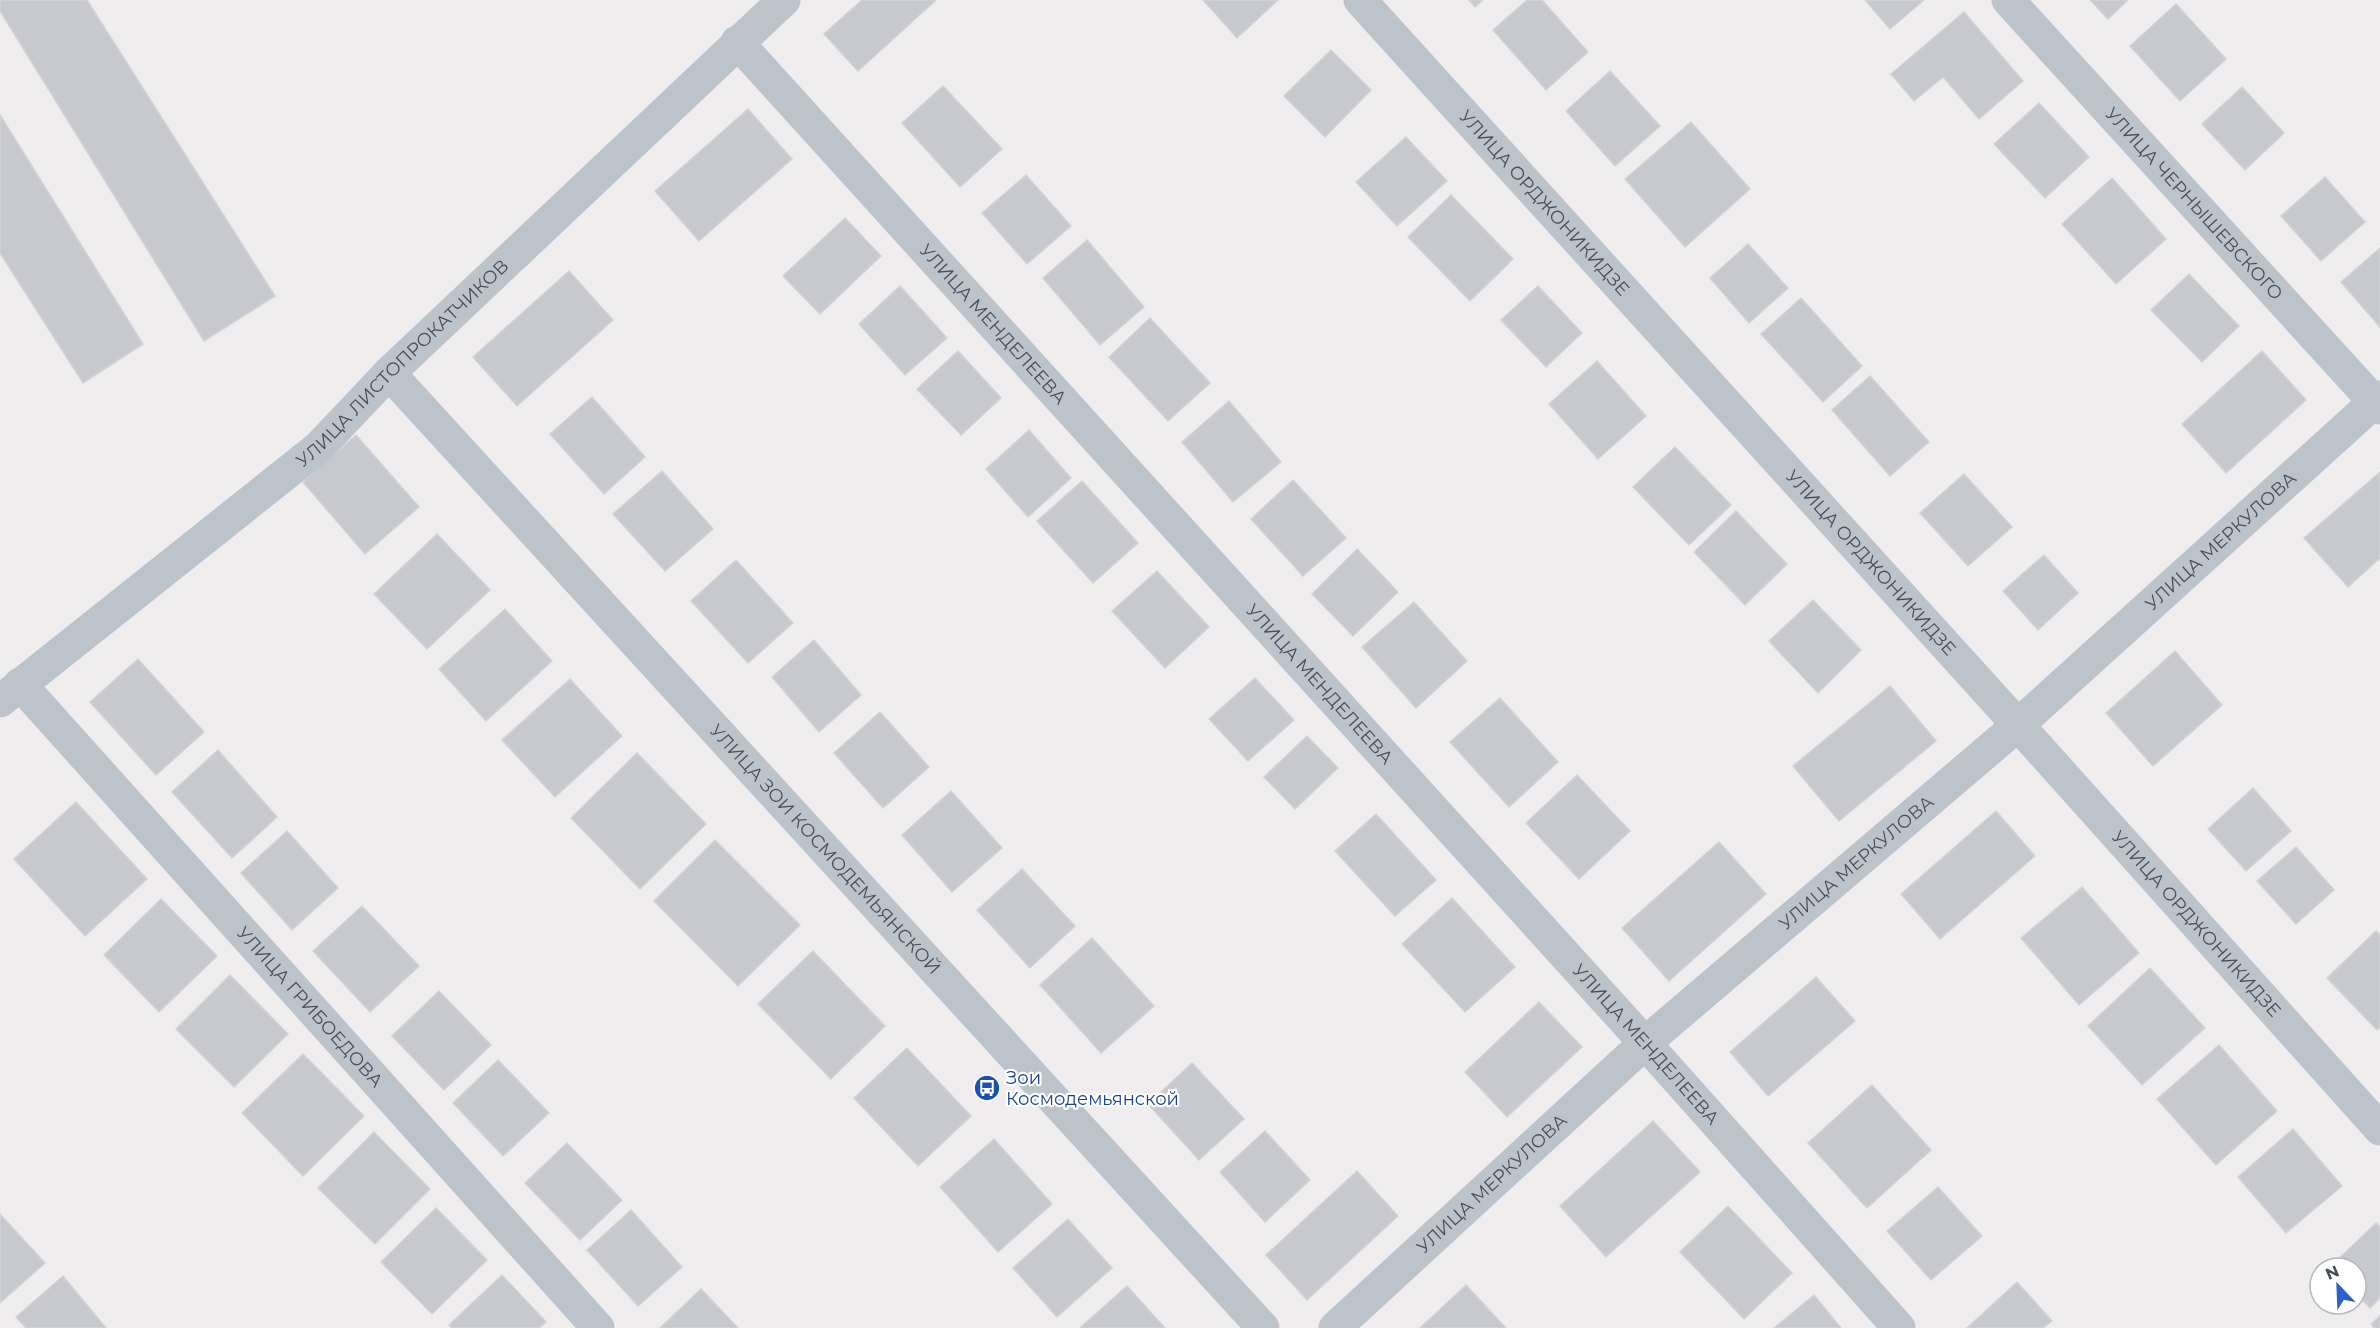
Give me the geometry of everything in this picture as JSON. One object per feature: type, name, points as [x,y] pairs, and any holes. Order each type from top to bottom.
[{"type":"street","name":"УЛИЦА ЛИСТОПРОКАТЧИКОВ","points":[[10,693],[318,448],[389,373],[784,0]]},
{"type":"street","name":"УЛИЦА ОРДЖОНИКИДЗЕ","points":[[1360,0],[2018,725],[2380,1129]]},
{"type":"street","name":"УЛИЦА ЧЕРНЫШЕВСКОГО","points":[[2008,0],[2378,402]]},
{"type":"street","name":"УЛИЦА МЕНДЕЛЕЕВА","points":[[737,42],[1645,1043],[1899,1328]]},
{"type":"street","name":"УЛИЦА ЗОИ КОСМОДЕМЬЯНСКОЙ","points":[[389,373],[1263,1328]]},
{"type":"street","name":"УЛИЦА МЕРКУЛОВА","points":[[1335,1328],[1645,1043],[2018,725],[2378,402]]},
{"type":"street","name":"УЛИЦА ГРИБОЕДОВА","points":[[10,693],[598,1328]]},
{"type":"building","points":[[0,0],[87,0],[275,296],[204,341],[0,11]]},
{"type":"building","points":[[862,0],[936,0],[858,71],[824,34]]},
{"type":"building","points":[[1203,0],[1278,0],[1237,38]]},
{"type":"building","points":[[1469,0],[1483,0],[1475,7]]},
{"type":"building","points":[[1527,0],[1542,0],[1588,52],[1546,90],[1493,30]]},
{"type":"building","points":[[1865,0],[1924,0],[1890,29]]},
{"type":"building","points":[[2090,0],[2128,0],[2108,19]]},
{"type":"building","points":[[2176,4],[2226,59],[2180,101],[2130,46]]},
{"type":"building","points":[[1964,12],[2023,81],[1979,119],[1943,77],[1914,101],[1891,74]]},
{"type":"building","points":[[1331,50],[1371,90],[1325,137],[1284,96]]},
{"type":"building","points":[[1610,71],[1660,126],[1615,166],[1566,111]]},
{"type":"building","points":[[943,86],[1002,149],[960,187],[902,123]]},
{"type":"building","points":[[2242,87],[2284,133],[2245,170],[2202,124]]},
{"type":"building","points":[[2039,103],[2089,157],[2045,198],[1994,144]]},
{"type":"building","points":[[748,109],[792,159],[699,241],[655,191]]},
{"type":"building","points":[[0,115],[143,344],[83,383],[0,253]]},
{"type":"building","points":[[1691,122],[1750,189],[1685,247],[1625,179]]},
{"type":"building","points":[[1406,137],[1447,181],[1397,226],[1356,182]]},
{"type":"building","points":[[1026,175],[1071,226],[1027,264],[982,213]]},
{"type":"building","points":[[2325,177],[2365,222],[2321,261],[2281,216]]},
{"type":"building","points":[[2112,178],[2166,239],[2116,284],[2062,224]]},
{"type":"building","points":[[1451,195],[1513,259],[1470,301],[1408,237]]},
{"type":"building","points":[[845,218],[881,256],[820,314],[783,276]]},
{"type":"building","points":[[1087,240],[1144,307],[1100,345],[1043,278]]},
{"type":"building","points":[[1748,244],[1788,288],[1749,323],[1710,278]]},
{"type":"building","points":[[2380,248],[2380,327],[2341,282]]},
{"type":"building","points":[[569,271],[613,320],[517,406],[473,357]]},
{"type":"building","points":[[2189,274],[2239,326],[2202,362],[2151,310]]},
{"type":"building","points":[[900,286],[947,338],[905,375],[859,324]]},
{"type":"building","points":[[1538,286],[1582,333],[1546,367],[1501,320]]},
{"type":"building","points":[[1801,298],[1862,366],[1823,402],[1761,334]]},
{"type":"building","points":[[1150,318],[1210,383],[1168,421],[1109,357]]},
{"type":"building","points":[[958,351],[1001,398],[961,435],[917,389]]},
{"type":"building","points":[[2262,351],[2306,400],[2226,473],[2182,424]]},
{"type":"building","points":[[1597,361],[1646,416],[1598,459],[1549,404]]},
{"type":"building","points":[[1870,376],[1929,442],[1890,476],[1832,410]]},
{"type":"building","points":[[592,397],[645,457],[604,494],[550,434]]},
{"type":"building","points":[[1229,401],[1281,462],[1233,502],[1182,442]]},
{"type":"building","points":[[1029,430],[1071,478],[1028,517],[986,469]]},
{"type":"building","points":[[356,435],[419,507],[365,554],[303,482]]},
{"type":"building","points":[[1675,447],[1731,505],[1689,545],[1633,487]]},
{"type":"building","points":[[662,471],[713,529],[665,571],[613,514]]},
{"type":"building","points":[[2380,472],[2380,558],[2348,587],[2304,538]]},
{"type":"building","points":[[1964,474],[2012,527],[1968,566],[1920,513]]},
{"type":"building","points":[[1293,480],[1346,538],[1303,576],[1251,519]]},
{"type":"building","points":[[1082,481],[1138,543],[1093,583],[1037,521]]},
{"type":"building","points":[[1736,511],[1787,564],[1745,605],[1694,552]]},
{"type":"building","points":[[437,534],[490,590],[427,649],[374,594]]},
{"type":"building","points":[[1357,549],[1398,592],[1353,636],[1312,594]]},
{"type":"building","points":[[2044,555],[2078,593],[2038,630],[2003,591]]},
{"type":"building","points":[[736,560],[793,623],[748,663],[691,601]]},
{"type":"building","points":[[1157,571],[1209,627],[1165,668],[1112,611]]},
{"type":"building","points":[[1813,600],[1861,650],[1818,693],[1769,641]]},
{"type":"building","points":[[1414,602],[1467,661],[1416,708],[1362,647]]},
{"type":"building","points":[[505,609],[552,661],[486,721],[439,669]]},
{"type":"building","points":[[814,640],[861,695],[819,732],[772,677]]},
{"type":"building","points":[[2175,651],[2222,705],[2153,766],[2106,713]]},
{"type":"building","points":[[138,659],[204,732],[156,775],[90,702]]},
{"type":"building","points":[[1255,678],[1294,720],[1248,761],[1209,719]]},
{"type":"building","points":[[570,679],[622,736],[555,797],[502,740]]},
{"type":"building","points":[[1890,686],[1936,741],[1839,821],[1793,766]]},
{"type":"building","points":[[1500,698],[1558,762],[1509,807],[1450,742]]},
{"type":"building","points":[[880,712],[929,767],[883,808],[834,753]]},
{"type":"building","points":[[1307,736],[1338,768],[1295,809],[1264,777]]},
{"type":"building","points":[[218,750],[277,817],[232,858],[172,792]]},
{"type":"building","points":[[637,753],[706,824],[640,889],[571,818]]},
{"type":"building","points":[[1577,775],[1630,831],[1579,879],[1526,823]]},
{"type":"building","points":[[2253,788],[2291,831],[2246,871],[2208,829]]},
{"type":"building","points":[[951,791],[1002,848],[952,892],[902,835]]},
{"type":"building","points":[[76,802],[147,879],[85,936],[14,859]]},
{"type":"building","points":[[1996,811],[2035,856],[1940,939],[1901,894]]},
{"type":"building","points":[[1376,814],[1436,880],[1395,916],[1335,851]]},
{"type":"building","points":[[287,831],[338,888],[292,930],[241,873]]},
{"type":"building","points":[[715,840],[800,925],[738,986],[654,901]]},
{"type":"building","points":[[1719,842],[1766,894],[1669,981],[1622,928]]},
{"type":"building","points":[[2296,847],[2334,890],[2296,924],[2257,881]]},
{"type":"building","points":[[1022,869],[1075,926],[1030,968],[977,910]]},
{"type":"building","points":[[2082,887],[2139,953],[2079,1005],[2021,938]]},
{"type":"building","points":[[1452,898],[1515,967],[1465,1012],[1402,944]]},
{"type":"building","points":[[161,899],[217,956],[159,1012],[104,955]]},
{"type":"building","points":[[362,906],[419,966],[370,1012],[313,951]]},
{"type":"building","points":[[2376,931],[2380,935],[2380,1027],[2377,1030],[2327,978]]},
{"type":"building","points":[[1092,938],[1154,1006],[1101,1053],[1040,985]]},
{"type":"building","points":[[813,951],[885,1026],[831,1079],[758,1004]]},
{"type":"building","points":[[2150,968],[2205,1028],[2142,1085],[2088,1026]]},
{"type":"building","points":[[230,975],[288,1034],[234,1087],[176,1029]]},
{"type":"building","points":[[1816,977],[1855,1021],[1768,1096],[1730,1052]]},
{"type":"building","points":[[439,991],[491,1045],[444,1090],[392,1036]]},
{"type":"building","points":[[1539,1002],[1582,1047],[1507,1117],[1465,1072]]},
{"type":"building","points":[[2219,1045],[2277,1111],[2216,1165],[2157,1099]]},
{"type":"building","points":[[907,1048],[971,1116],[918,1166],[854,1098]]},
{"type":"building","points":[[303,1054],[364,1116],[303,1176],[242,1113]]},
{"type":"building","points":[[498,1060],[549,1113],[503,1156],[453,1103]]},
{"type":"building","points":[[1192,1063],[1244,1119],[1199,1160],[1148,1104]]},
{"type":"building","points":[[1872,1085],[1931,1150],[1867,1208],[1808,1143]]},
{"type":"building","points":[[1653,1121],[1700,1172],[1606,1257],[1560,1206]]},
{"type":"building","points":[[2293,1129],[2342,1186],[2286,1233],[2238,1177]]},
{"type":"building","points":[[1265,1131],[1310,1180],[1265,1222],[1220,1172]]},
{"type":"building","points":[[374,1132],[430,1189],[375,1244],[318,1188]]},
{"type":"building","points":[[994,1139],[1052,1204],[998,1252],[940,1187]]},
{"type":"building","points":[[567,1143],[622,1200],[580,1240],[525,1183]]},
{"type":"building","points":[[1357,1171],[1398,1216],[1307,1300],[1266,1255]]},
{"type":"building","points":[[1938,1187],[1982,1236],[1931,1280],[1887,1231]]},
{"type":"building","points":[[1728,1206],[1792,1273],[1744,1319],[1680,1252]]},
{"type":"building","points":[[436,1208],[487,1260],[432,1314],[381,1262]]},
{"type":"building","points":[[631,1210],[682,1267],[638,1306],[587,1250]]},
{"type":"building","points":[[0,1214],[45,1263],[0,1303]]},
{"type":"building","points":[[1068,1219],[1112,1268],[1057,1317],[1013,1268]]},
{"type":"building","points":[[2376,1223],[2380,1227],[2380,1298],[2370,1308],[2368,1306],[2368,1256],[2342,1256]]},
{"type":"building","points":[[502,1275],[546,1322],[539,1328],[452,1328],[449,1325]]},
{"type":"building","points":[[63,1276],[106,1328],[26,1328],[16,1317]]},
{"type":"building","points":[[2017,1282],[2052,1321],[2043,1328],[1967,1328]]},
{"type":"building","points":[[1466,1285],[1506,1328],[1420,1328]]},
{"type":"building","points":[[1127,1286],[1165,1328],[1080,1328]]},
{"type":"building","points":[[701,1289],[738,1328],[660,1328]]},
{"type":"building","points":[[1814,1295],[1841,1328],[1774,1328]]},
{"type":"building","points":[[2380,1316],[2380,1328],[2374,1328],[2371,1324]]},
{"type":"place","name":"Зои Космодемьянской","points":[[987,1088]]}]
